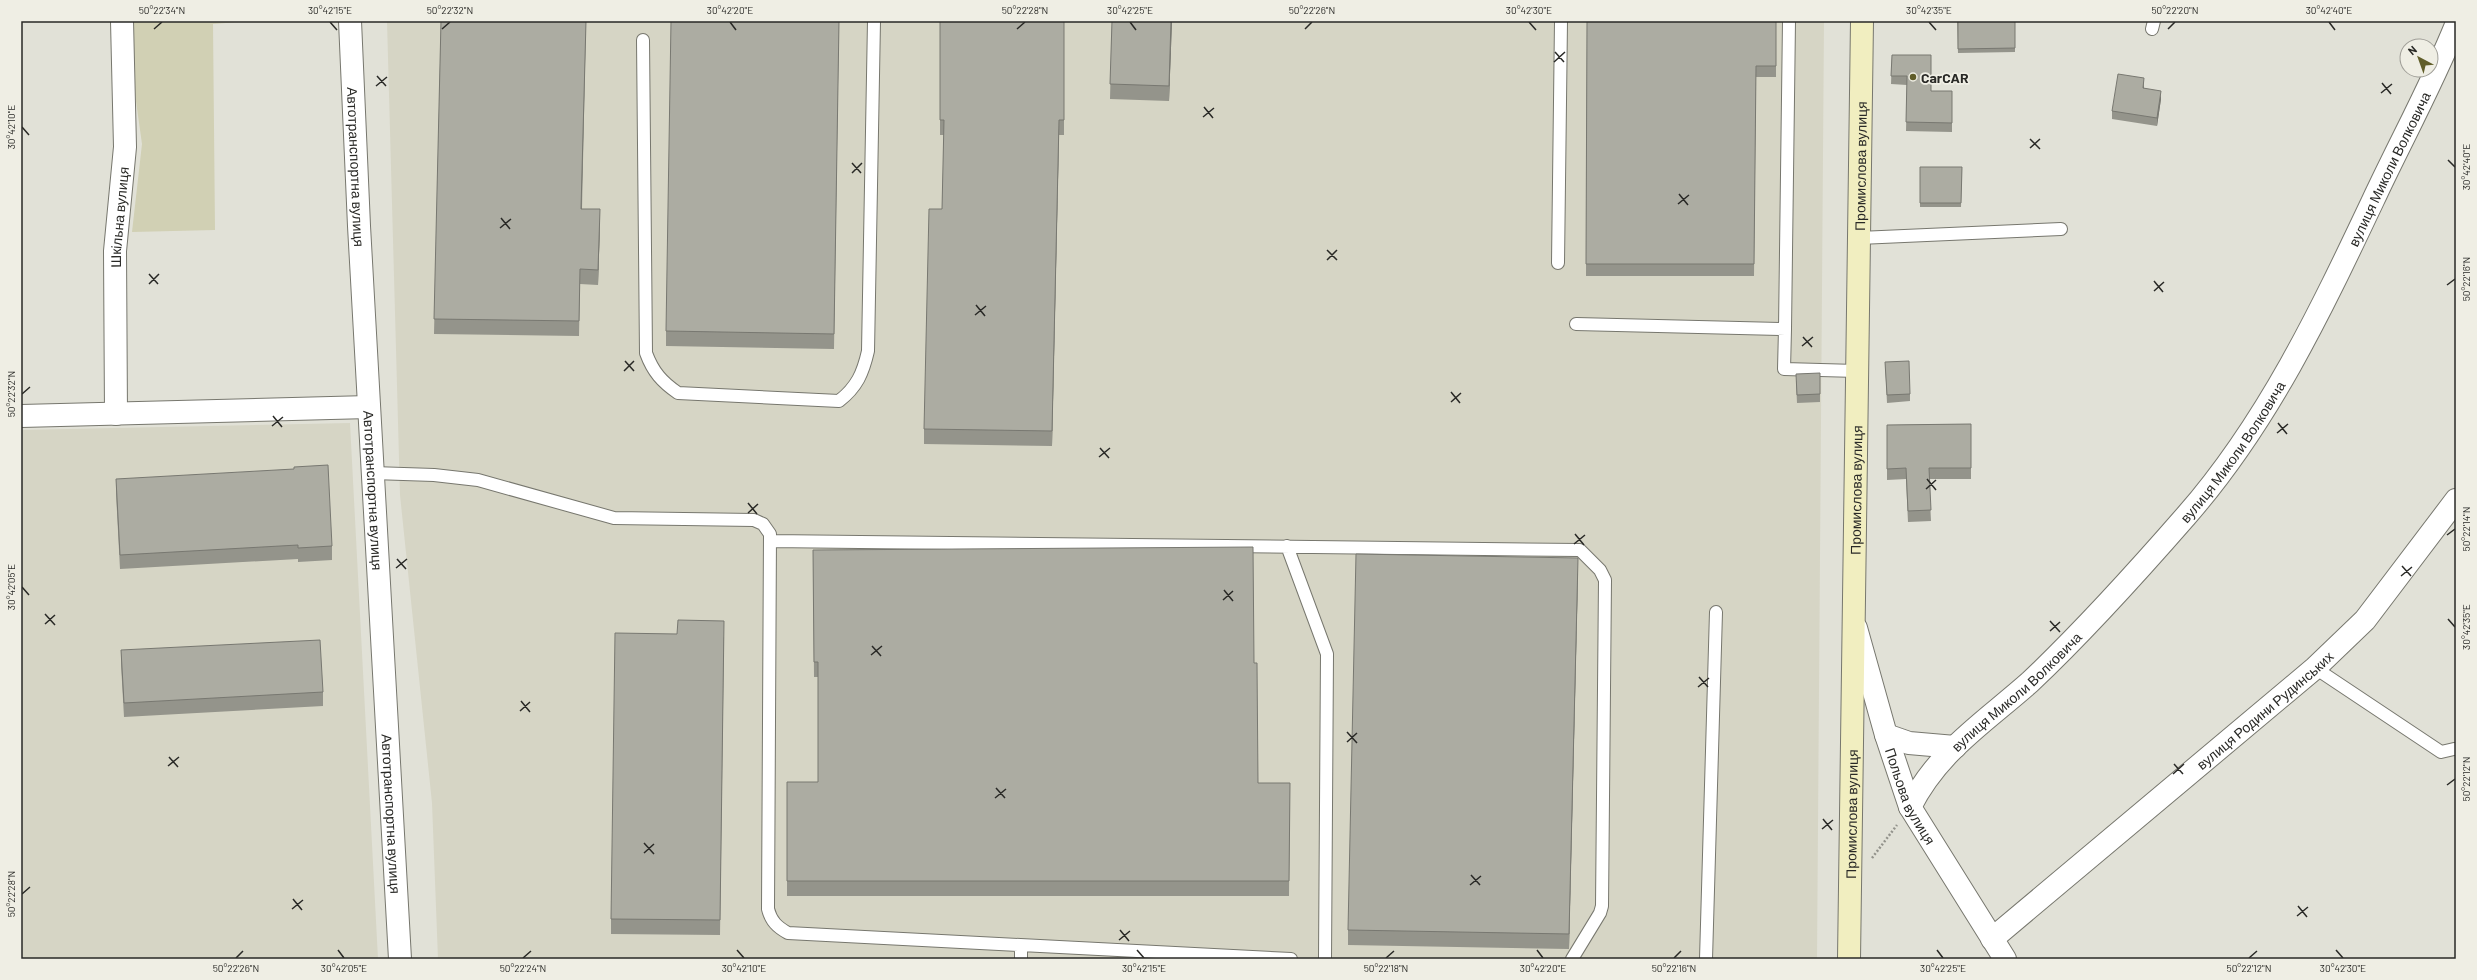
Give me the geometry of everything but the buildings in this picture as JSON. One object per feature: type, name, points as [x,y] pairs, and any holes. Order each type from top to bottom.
[{"type":"street","name":"Шкільна вулиця","points":[[116,414],[115,251],[125,147],[122,21]]},
{"type":"street","name":"Автотранспортна вулиця","points":[[350,21],[372,473],[400,959]]},
{"type":"street","name":"Промислова вулиця","points":[[1849,959],[1862,21]]},
{"type":"street","name":"вулиця Миколи Волковича","points":[[1910,806],[1922,782],[1955,747],[2031,681],[2107,602],[2187,515],[2257,424],[2290,368],[2320,312],[2456,25]]},
{"type":"street","points":[[21,416],[369,407]]},
{"type":"street","name":"вулиця Родини Рудинських","points":[[1992,940],[2315,668],[2365,620],[2456,500]]},
{"type":"street","name":"Польова вулиця","points":[[1853,615],[1886,735],[1910,806],[2005,959]]},
{"type":"street","points":[[1886,735],[1909,743],[1955,747]]},
{"type":"lane","points":[[643,40],[646,353],[651,367],[662,382],[678,393],[839,401],[853,390],[863,372],[868,351],[874,21]]},
{"type":"lane","points":[[1558,263],[1561,21]]},
{"type":"lane","points":[[1789,21],[1784,369],[1857,371]]},
{"type":"lane","points":[[1859,238],[2061,229]]},
{"type":"lane","points":[[1576,324],[1785,329]]},
{"type":"lane","points":[[372,473],[434,474],[478,480],[614,518],[754,520],[768,528],[770,540],[768,909],[774,923],[788,933],[1290,959]]},
{"type":"lane","points":[[770,540],[1576,549],[1583,552],[1603,574],[1605,580],[1602,906],[1600,913],[1572,959]]},
{"type":"lane","points":[[1287,546],[1327,654],[1325,959]]},
{"type":"lane","points":[[1706,959],[1716,612]]},
{"type":"lane","points":[[2315,668],[2441,752],[2454,749]]},
{"type":"lane","points":[[1021,946],[1021,959]]},
{"type":"path","points":[[1870,860],[1910,806]]},
{"type":"shaded area","points":[[387,21],[1824,21],[1817,959],[438,959],[432,803],[400,495]]},
{"type":"shaded area","points":[[350,423],[378,959],[21,959],[21,430]]},
{"type":"green space","points":[[134,21],[251,21],[213,24],[215,230],[132,232],[142,144],[133,80]]},
{"type":"place","name":"CarCAR","points":[[1913,77]]}]
